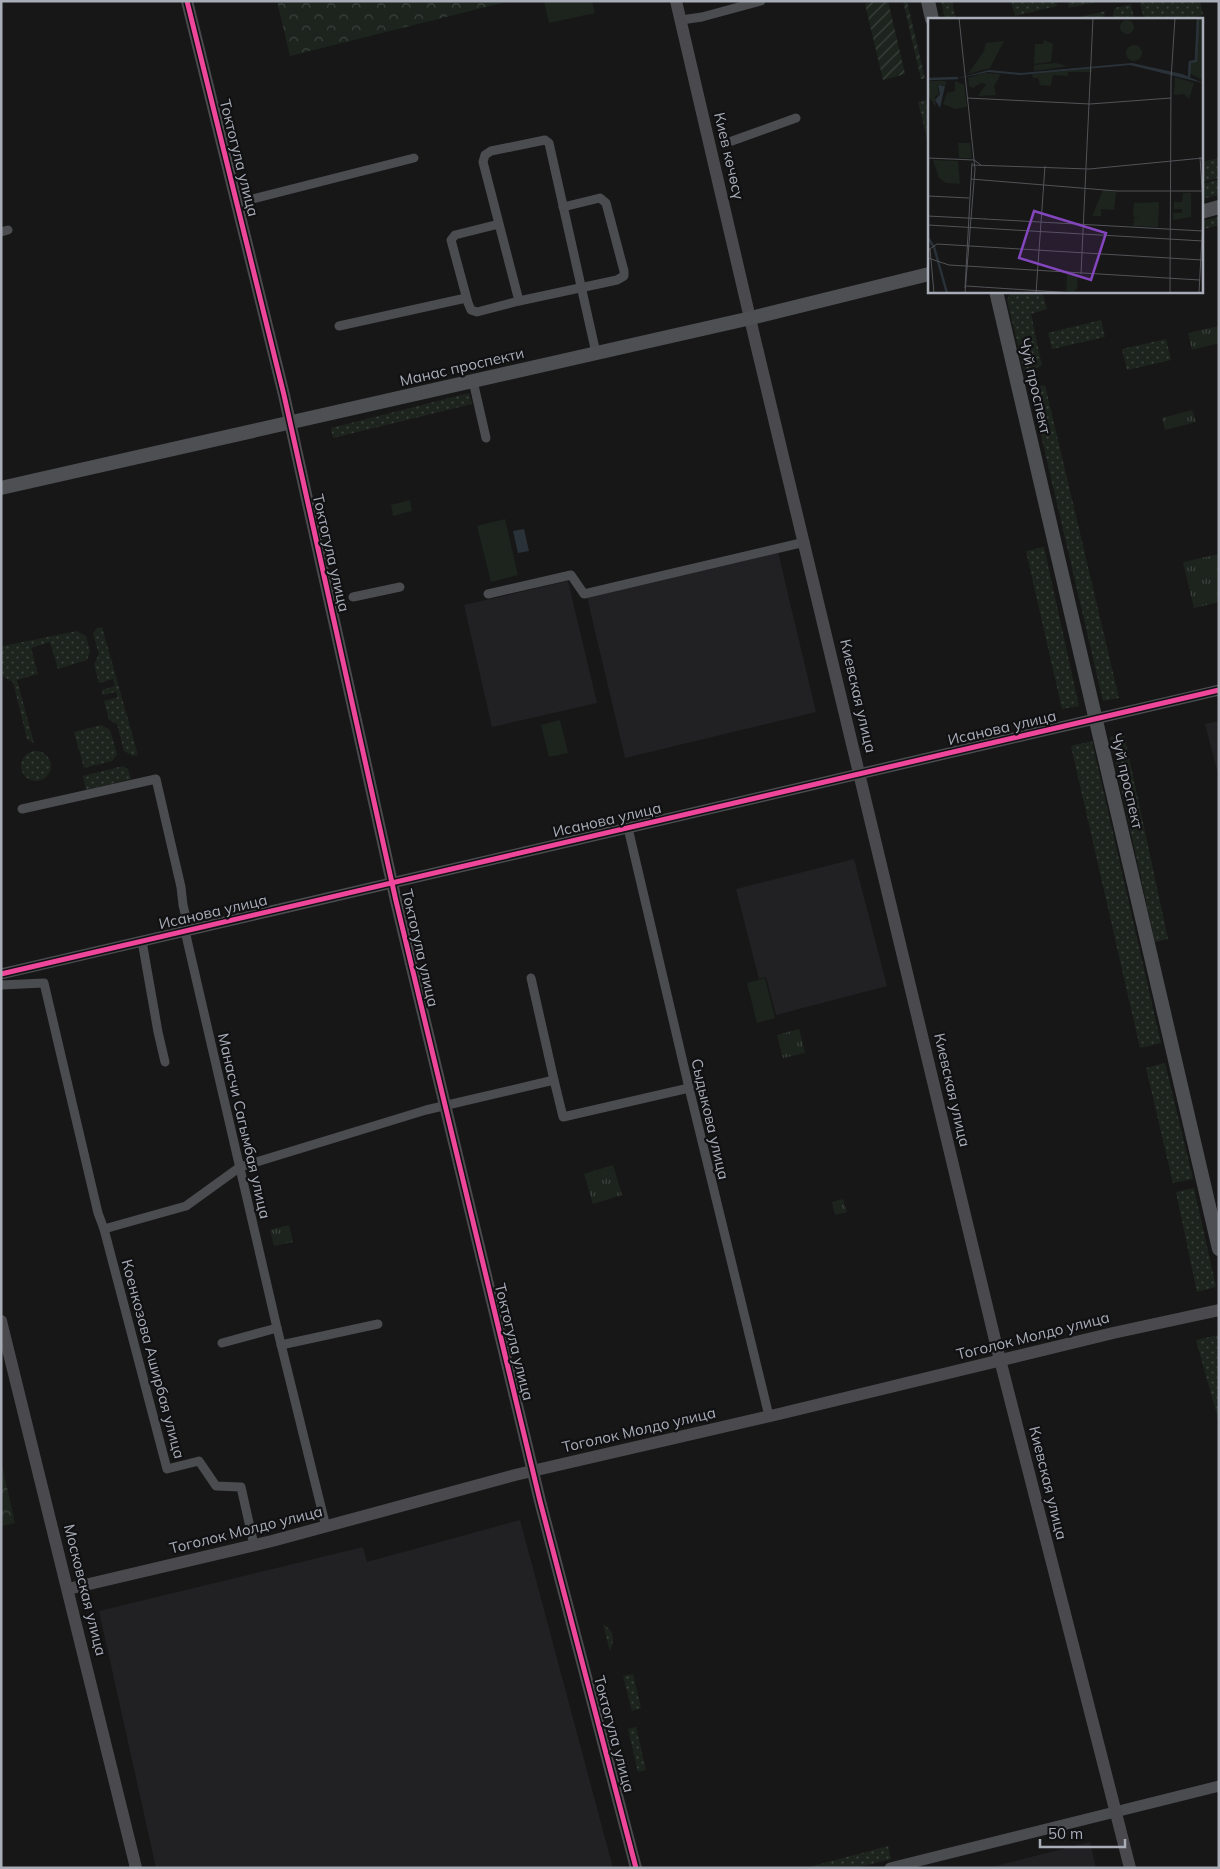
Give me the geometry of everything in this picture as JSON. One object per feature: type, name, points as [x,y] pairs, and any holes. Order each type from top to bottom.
[{"type":"main road","name":"Токтогула улица","points":[[187,1],[290,422],[392,882],[533,1471],[636,1868]]},
{"type":"main road","name":"Киев көчөсү","points":[[676,1],[750,318]]},
{"type":"main road","points":[[928,1],[932,18]]},
{"type":"main road","points":[[1202,212],[1219,208]]},
{"type":"main road","name":"Манас проспекти","points":[[1,488],[750,318],[928,274]]},
{"type":"main road","name":"Чуй проспект","points":[[996,292],[1219,1248]]},
{"type":"main road","name":"Киевская улица","points":[[750,318],[1000,1361],[1130,1868]]},
{"type":"main road","name":"Тоголок Молдо улица","points":[[68,1589],[326,1527],[533,1471],[1161,1322],[1219,1310]]},
{"type":"main road","name":"Московская улица","points":[[1,1321],[136,1868]]},
{"type":"street","points":[[681,20],[702,17],[761,1]]},
{"type":"street","points":[[732,141],[796,118]]},
{"type":"street","points":[[519,300],[483,162],[485,155],[491,151],[545,140],[549,143],[596,353]]},
{"type":"street","points":[[237,203],[414,158]]},
{"type":"street","points":[[499,224],[455,235],[451,240],[466,298],[471,310],[477,312],[519,300],[617,280],[624,276],[606,203],[600,198],[563,207]]},
{"type":"street","points":[[339,326],[466,298]]},
{"type":"street","points":[[473,381],[486,438]]},
{"type":"street","points":[[488,594],[571,575],[584,594],[805,542]]},
{"type":"street","points":[[352,597],[400,587]]},
{"type":"street","name":"Исанова улица","points":[[1,974],[1219,690]]},
{"type":"street","name":"Манасчи Сагымбая улица","points":[[22,809],[156,779],[182,887],[182,905],[187,931],[240,1167],[326,1527]]},
{"type":"street","name":"Сыдыкова улица","points":[[628,828],[769,1416]]},
{"type":"street","points":[[142,941],[165,1062]]},
{"type":"street","points":[[531,978],[563,1118],[689,1088]]},
{"type":"street","name":"Коенкозова Аширбая улица","points":[[1,985],[44,983],[98,1213],[104,1229],[167,1469],[199,1460],[216,1486],[241,1487],[254,1545]]},
{"type":"street","points":[[104,1229],[186,1206],[240,1167],[445,1105],[554,1080]]},
{"type":"street","points":[[281,1345],[378,1324]]},
{"type":"street","points":[[222,1343],[277,1328]]},
{"type":"street","points":[[890,1868],[1219,1786]]},
{"type":"shaded area","points":[[524,529],[529,551],[518,553],[513,531]]},
{"type":"shaded area","points":[[778,552],[816,712],[625,758],[587,597]]},
{"type":"shaded area","points":[[568,581],[597,703],[492,727],[464,605]]},
{"type":"shaded area","points":[[1219,721],[1219,777],[1205,724]]},
{"type":"shaded area","points":[[854,859],[887,986],[776,1015],[766,977],[759,979],[736,889]]},
{"type":"shaded area","points":[[520,1520],[613,1868],[156,1868],[99,1611],[363,1547],[367,1562]]},
{"type":"shaded area","points":[[1090,1842],[1096,1868],[988,1868]]},
{"type":"green space","points":[[277,1],[510,1],[290,56]]},
{"type":"green space","points":[[544,1],[592,1],[595,13],[549,23]]},
{"type":"green space","points":[[875,1],[888,1],[905,74],[883,80],[865,4]]},
{"type":"green space","points":[[903,1],[907,1],[925,79],[921,79]]},
{"type":"green space","points":[[941,1],[952,1],[956,18],[945,18]]},
{"type":"green space","points":[[1011,1],[1056,1],[1057,6],[1015,16]]},
{"type":"green space","points":[[1068,1],[1101,1],[1069,8]]},
{"type":"green space","points":[[1149,1],[1200,1],[1203,15],[1191,18],[1144,18],[1140,3]]},
{"type":"green space","points":[[1131,4],[1134,18],[1112,18],[1115,8]]},
{"type":"green space","points":[[1106,11],[1103,18],[1075,18]]},
{"type":"green space","points":[[926,100],[928,108],[928,143],[918,102]]},
{"type":"green space","points":[[1219,158],[1219,178],[1202,182],[1202,162]]},
{"type":"green space","points":[[1219,180],[1219,195],[1202,199],[1202,184]]},
{"type":"green space","points":[[1219,217],[1219,225],[1202,230],[1202,221]]},
{"type":"green space","points":[[1011,292],[1042,292],[1047,309],[1031,314],[1042,366],[1024,371],[1007,300]]},
{"type":"green space","points":[[1101,320],[1105,337],[1052,349],[1048,333]]},
{"type":"green space","points":[[1219,326],[1219,343],[1192,350],[1188,333]]},
{"type":"green space","points":[[1166,339],[1171,360],[1127,370],[1122,349]]},
{"type":"green space","points":[[1045,385],[1119,698],[1103,701],[1030,388]]},
{"type":"green space","points":[[469,393],[472,404],[333,438],[331,428]]},
{"type":"green space","points":[[1192,410],[1196,422],[1165,430],[1162,418]]},
{"type":"green space","points":[[410,500],[412,511],[393,516],[391,505]]},
{"type":"green space","points":[[505,519],[518,575],[491,582],[477,526]]},
{"type":"green space","points":[[1044,547],[1079,706],[1062,709],[1026,551]]},
{"type":"green space","points":[[1219,554],[1219,602],[1194,608],[1183,562]]},
{"type":"green space","points":[[102,627],[138,755],[133,756],[124,751],[117,724],[109,720],[104,701],[118,697],[116,692],[103,695],[102,690],[115,686],[113,679],[99,683],[94,664],[99,654],[93,634],[96,629]]},
{"type":"green space","points":[[77,631],[86,636],[90,652],[87,660],[58,669],[50,642],[31,648],[38,674],[17,680],[34,743],[27,739],[13,682],[2,676],[1,649],[3,646]]},
{"type":"green space","points":[[560,720],[568,753],[549,757],[541,725]]},
{"type":"green space","points":[[101,725],[110,730],[117,754],[112,761],[84,768],[74,732]]},
{"type":"green space","points":[[1124,734],[1168,939],[1155,942],[1110,737]]},
{"type":"green space","points":[[1092,741],[1161,1043],[1140,1048],[1071,746]]},
{"type":"green space","points":[[36,751],[42,752],[50,760],[50,772],[42,780],[36,781],[30,780],[22,772],[21,766],[22,760],[30,752]]},
{"type":"green space","points":[[123,766],[128,769],[131,779],[86,790],[83,776]]},
{"type":"green space","points":[[765,978],[775,1018],[757,1023],[747,983]]},
{"type":"green space","points":[[799,1029],[805,1053],[783,1058],[777,1035]]},
{"type":"green space","points":[[1165,1063],[1193,1179],[1173,1183],[1146,1068]]},
{"type":"green space","points":[[613,1165],[622,1195],[593,1204],[584,1174]]},
{"type":"green space","points":[[1194,1188],[1216,1287],[1197,1292],[1176,1192]]},
{"type":"green space","points":[[843,1199],[847,1212],[835,1215],[832,1202]]},
{"type":"green space","points":[[289,1225],[293,1242],[274,1246],[270,1230]]},
{"type":"green space","points":[[1219,1335],[1219,1422],[1196,1340]]},
{"type":"green space","points":[[1,1461],[15,1523],[1,1526]]},
{"type":"green space","points":[[603,1624],[611,1632],[613,1643],[610,1651]]},
{"type":"green space","points":[[633,1674],[641,1708],[632,1711],[623,1676]]},
{"type":"green space","points":[[636,1727],[646,1770],[638,1772],[628,1729]]},
{"type":"green space","points":[[888,1846],[891,1859],[856,1868],[805,1868]]},
{"type":"cycle path","points":[[187,1],[284,395],[396,901],[540,1501],[636,1868]]},
{"type":"cycle path","points":[[1,974],[1219,690]]}]
